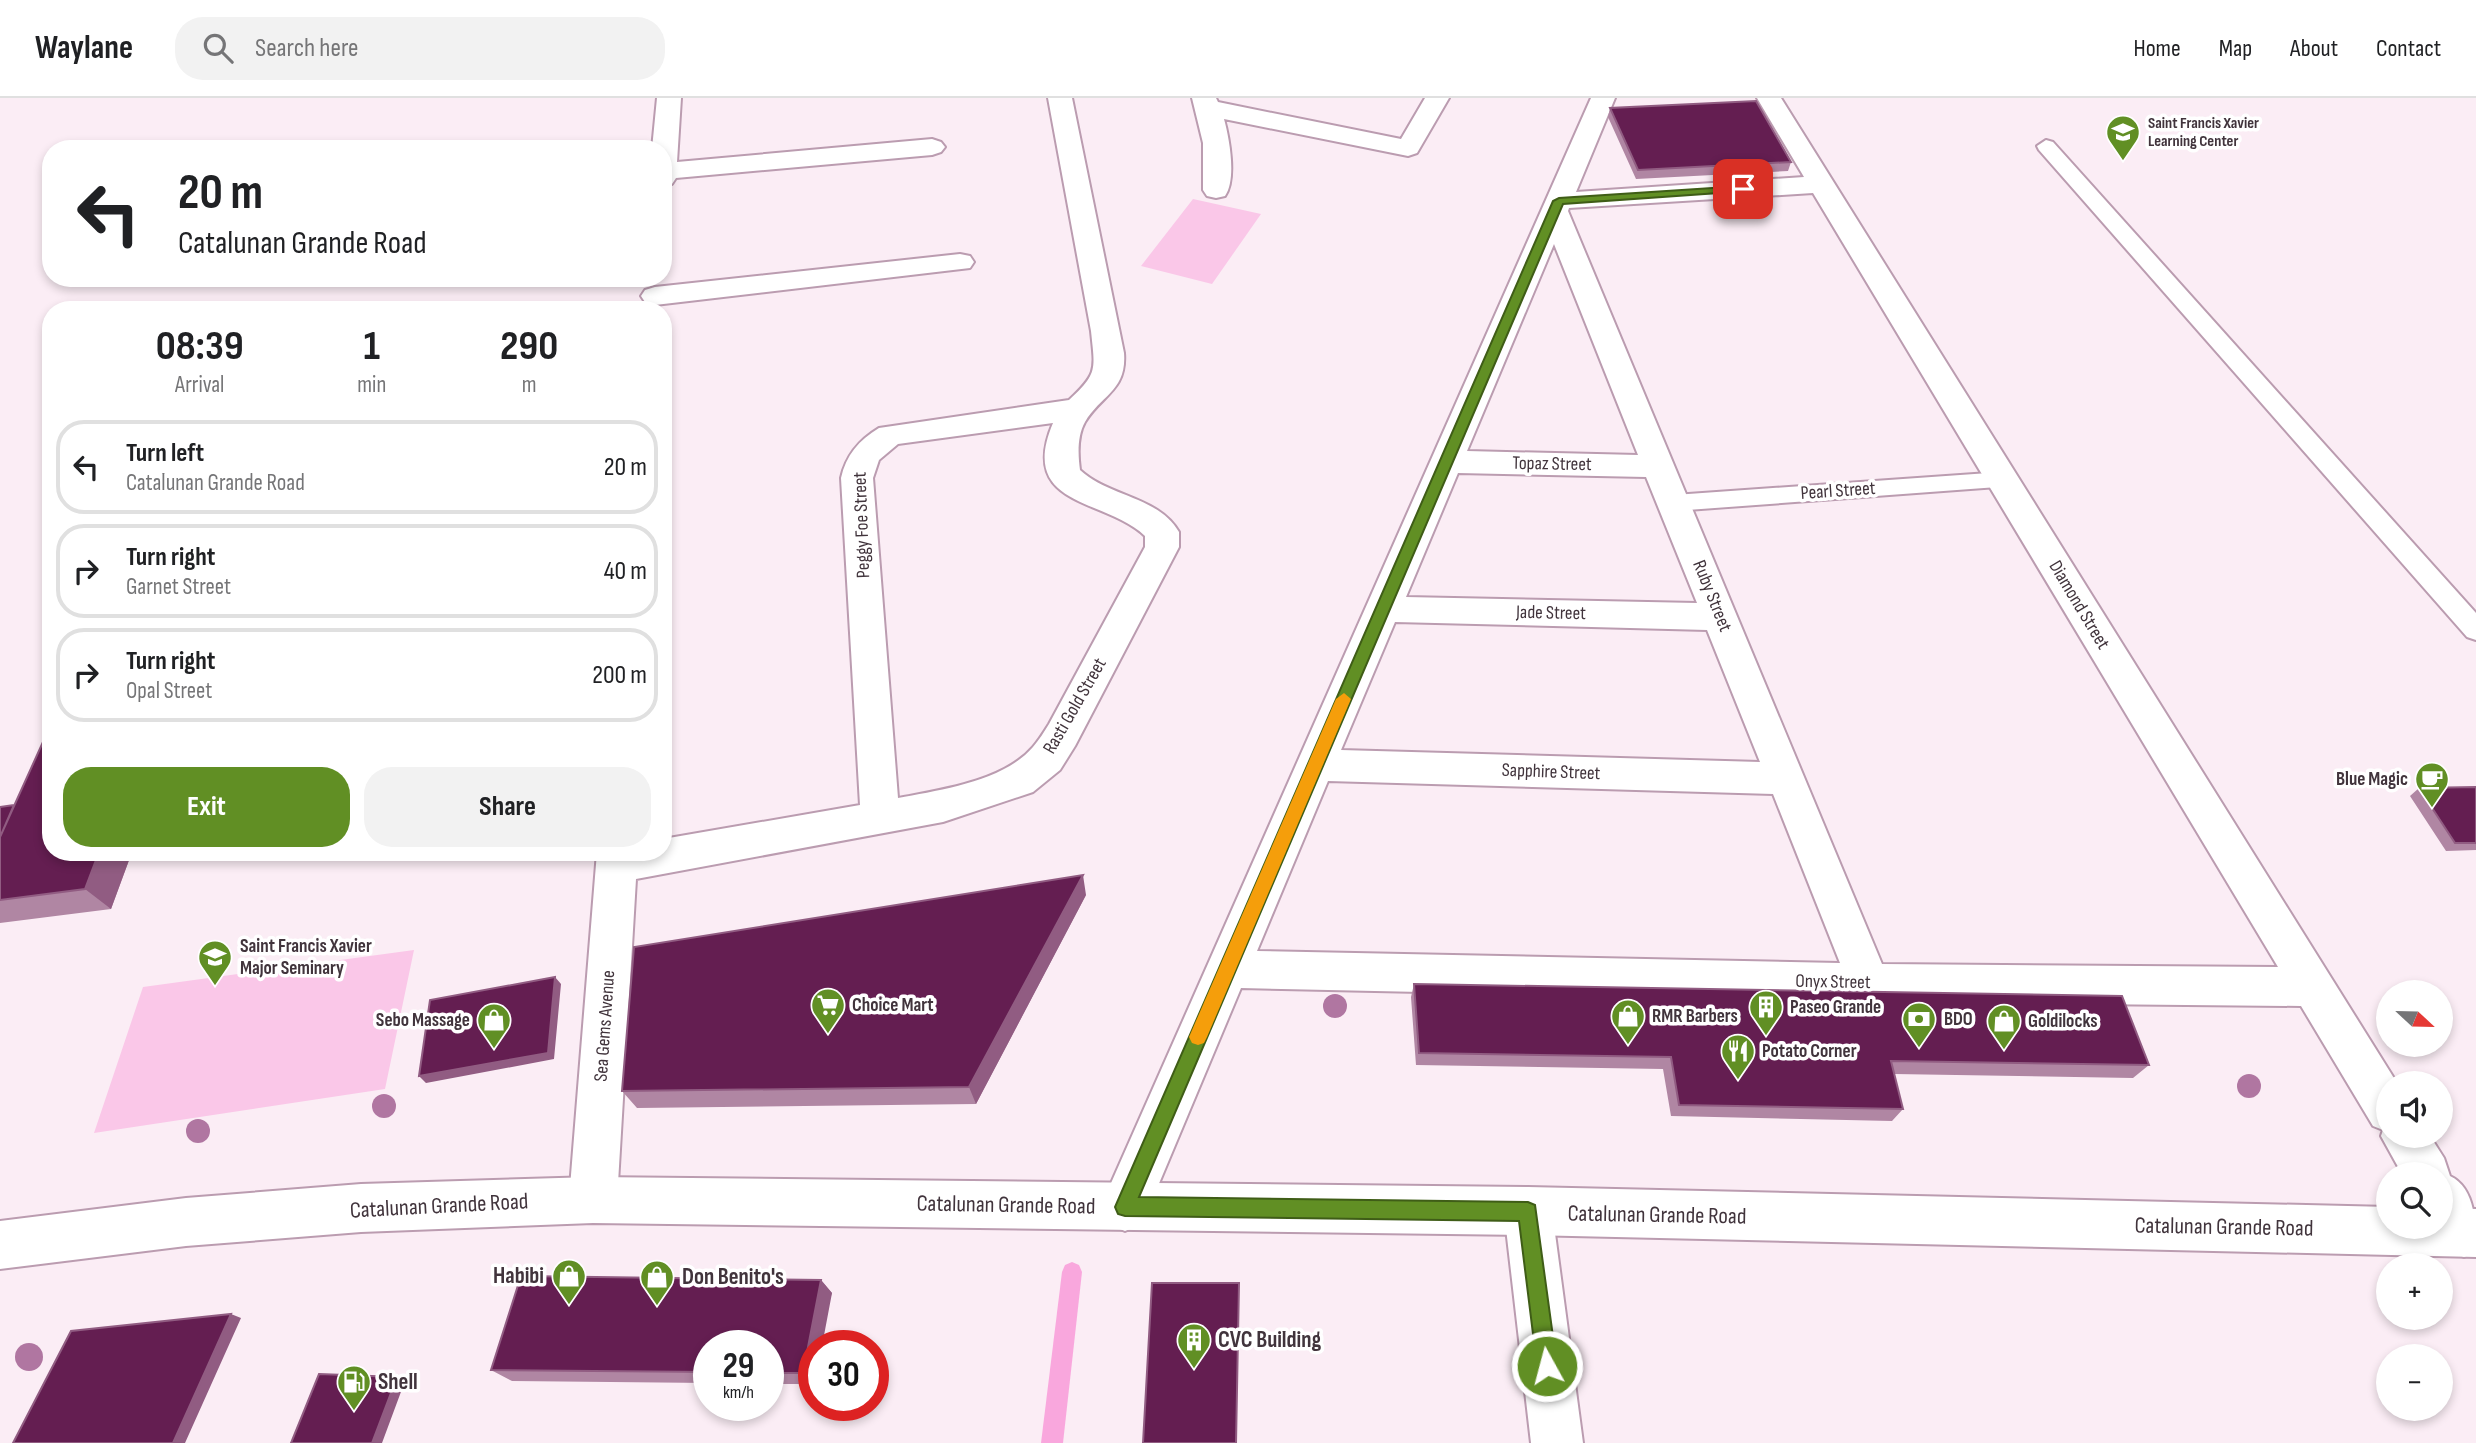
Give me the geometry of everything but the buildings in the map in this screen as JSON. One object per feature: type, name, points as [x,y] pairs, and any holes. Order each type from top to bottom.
[{"type":"street","points":[[666,140],[669,98]]},
{"type":"street","name":"Rasti Gold Street","points":[[672,849],[943,806],[1019,781],[1046,759],[1062,736],[1162,547],[1162,532],[1147,518],[1082,491],[1064,474],[1061,448],[1066,428],[1078,409],[1100,390],[1108,372],[1108,356],[1106,331],[1060,98]]},
{"type":"street","points":[[1216,190],[1219,152],[1206,103],[1408,148],[1437,98]]},
{"type":"street","points":[[1125,1207],[1603,98]]},
{"type":"street","name":"Diamond Street","points":[[1769,98],[2376,1090]]},
{"type":"street","points":[[672,170],[932,147]]},
{"type":"street","points":[[1556,206],[1822,184]]},
{"type":"street","name":"Ruby Street","points":[[1556,206],[1869,983]]},
{"type":"street","points":[[655,295],[960,261]]},
{"type":"street","name":"Peggy Foe Street","points":[[880,817],[856,478],[860,462],[872,446],[890,435],[1078,409]]},
{"type":"street","name":"Topaz Street","points":[[1446,462],[1659,466]]},
{"type":"street","name":"Jade Street","points":[[1382,609],[1721,617]]},
{"type":"street","name":"Sapphire Street","points":[[1316,765],[1787,779]]},
{"type":"street","name":"Sea Gems Avenue","points":[[593,1200],[617,861]]},
{"type":"street","name":"Onyx Street","points":[[1227,969],[1869,983],[2312,987]]},
{"type":"street","name":"Catalunan Grande Road","points":[[0,1245],[186,1222],[361,1208],[593,1200],[2460,1221]]},
{"type":"street","points":[[1528,1212],[1557,1443]]},
{"type":"lane","points":[[2046,146],[2476,630]]},
{"type":"lane","name":"Pearl Street","points":[[1674,503],[2003,480]]},
{"type":"shaded area","points":[[1193,199],[1261,214],[1212,284],[1141,266]]},
{"type":"shaded area","points":[[414,950],[385,1089],[94,1133],[143,987]]},
{"type":"waterway","points":[[1052,1443],[1072,1272]]},
{"type":"slow traffic","points":[[1198,1037],[1344,699]]},
{"type":"place","name":"Saint Francis Xavier Learning Center","points":[[2123,162]]},
{"type":"place","name":"Blue Magic","points":[[2432,809]]},
{"type":"place","name":"Saint Francis Xavier Major Seminary","points":[[215,987]]},
{"type":"place","name":"Choice Mart","points":[[828,1035]]},
{"type":"place","name":"Paseo Grande","points":[[1766,1037]]},
{"type":"place","name":"RMR Barbers","points":[[1628,1046]]},
{"type":"place","name":"BDO","points":[[1919,1049]]},
{"type":"place","name":"Sebo Massage","points":[[494,1050]]},
{"type":"place","name":"Goldilocks","points":[[2004,1051]]},
{"type":"place","name":"Potato Corner","points":[[1738,1081]]},
{"type":"place","name":"Habibi","points":[[569,1306]]},
{"type":"place","name":"Don Benito's","points":[[657,1307]]},
{"type":"place","name":"CVC Building","points":[[1194,1370]]},
{"type":"place","name":"Shell","points":[[354,1412]]},
{"type":"route","points":[[1547,1366],[1528,1212],[1125,1207],[1559,201],[1743,189]]}]
